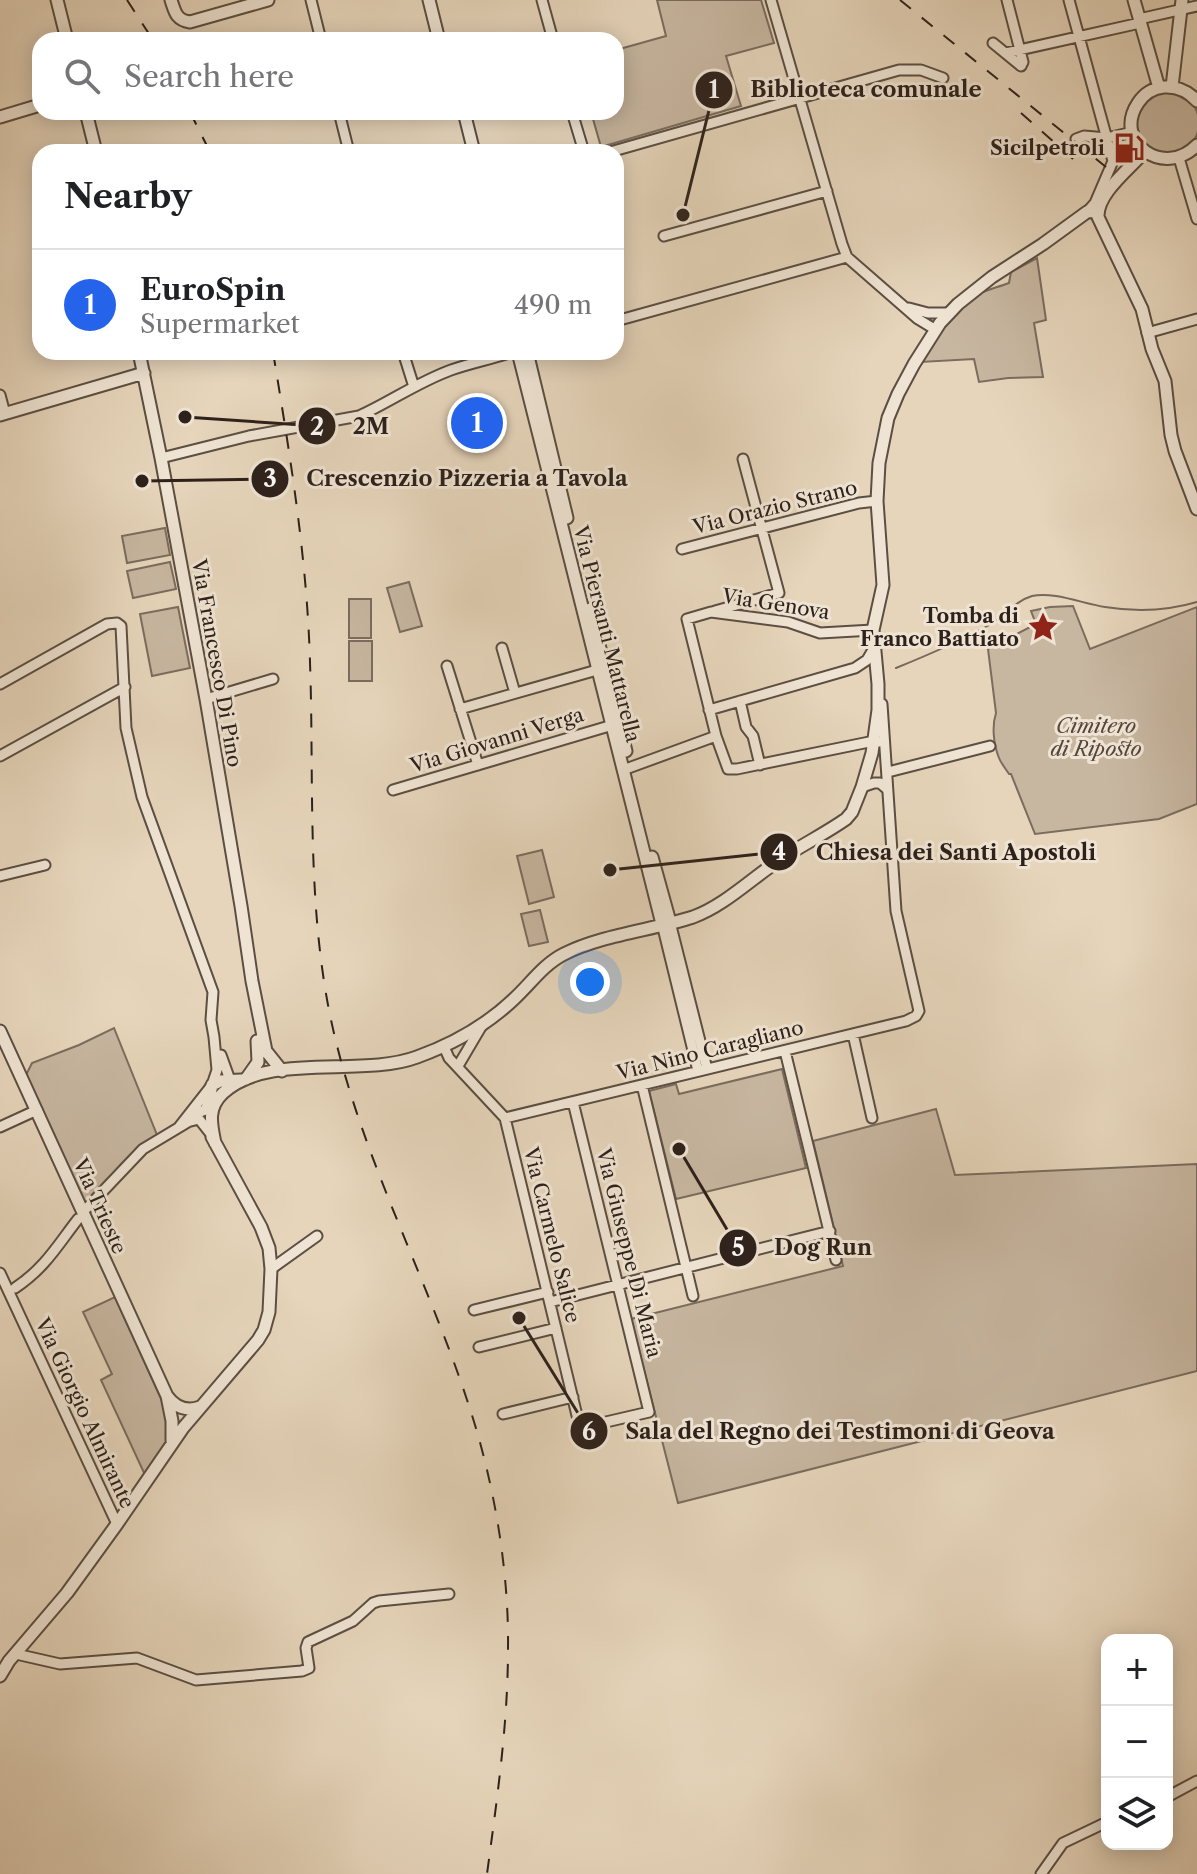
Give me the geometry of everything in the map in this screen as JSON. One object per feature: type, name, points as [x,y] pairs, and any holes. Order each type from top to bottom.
[{"type":"street","points":[[57,0],[65,32]]},
{"type":"street","points":[[171,0],[179,19],[190,22],[268,0]]},
{"type":"street","points":[[312,0],[319,32]]},
{"type":"street","points":[[429,0],[437,32]]},
{"type":"street","points":[[436,0],[444,32]]},
{"type":"street","points":[[542,0],[551,32]]},
{"type":"street","points":[[771,0],[847,257],[918,319],[936,330]]},
{"type":"street","points":[[993,43],[1021,66],[1023,62],[1007,0]]},
{"type":"street","points":[[1069,0],[1113,161],[1129,169]]},
{"type":"street","points":[[1134,0],[1157,83]]},
{"type":"street","points":[[1167,0],[1178,7]]},
{"type":"street","points":[[1006,53],[1140,21],[1178,7],[1197,6]]},
{"type":"street","points":[[1173,82],[1178,7]]},
{"type":"street","points":[[624,148],[899,70],[921,70],[943,78]]},
{"type":"street","points":[[1128,133],[1136,105],[1157,83],[1173,82],[1197,101]]},
{"type":"street","points":[[0,117],[32,108]]},
{"type":"street","points":[[88,120],[94,144]]},
{"type":"street","points":[[341,120],[347,144]]},
{"type":"street","points":[[460,120],[466,144]]},
{"type":"street","points":[[466,120],[472,144]]},
{"type":"street","points":[[574,120],[582,144]]},
{"type":"street","points":[[1076,139],[1090,136],[1107,138],[1128,133]]},
{"type":"street","points":[[1128,133],[1142,155]]},
{"type":"street","points":[[1181,162],[1197,145]]},
{"type":"street","points":[[1142,155],[1181,162]]},
{"type":"street","points":[[887,789],[888,772],[880,742],[873,630],[883,585],[877,501],[879,463],[888,418],[914,364],[949,313],[992,277],[1094,211],[1142,155]]},
{"type":"street","points":[[1113,161],[1094,211],[1137,297],[1165,381],[1175,451],[1197,509]]},
{"type":"street","points":[[1181,162],[1197,219]]},
{"type":"street","points":[[664,236],[827,191]]},
{"type":"street","points":[[624,319],[847,257]]},
{"type":"street","points":[[905,307],[928,313],[949,313]]},
{"type":"street","points":[[1147,333],[1197,319]]},
{"type":"street","name":"Via Francesco Di Pino","points":[[141,360],[206,699],[263,1056],[268,1063],[266,1074]]},
{"type":"street","points":[[406,360],[414,387]]},
{"type":"street","points":[[161,458],[249,436],[359,416],[451,370],[487,360]]},
{"type":"street","name":"Via Piersanti Mattarella","points":[[517,360],[597,670],[616,724]]},
{"type":"street","name":"Via Piersanti Mattarella","points":[[529,360],[610,685],[626,769],[666,923]]},
{"type":"street","points":[[0,395],[3,415],[144,373]]},
{"type":"street","points":[[711,612],[779,593],[743,459]]},
{"type":"street","name":"Via Orazio Strano","points":[[682,549],[877,501]]},
{"type":"street","name":"Via Genova","points":[[760,765],[728,769],[716,736],[687,619],[711,612],[788,622],[820,633],[873,630]]},
{"type":"street","points":[[0,684],[111,622],[121,626],[126,728],[142,797],[213,992],[211,1020],[217,1070],[209,1108],[213,1138]]},
{"type":"street","points":[[709,710],[855,668],[867,660],[874,647]]},
{"type":"street","points":[[502,648],[515,693]]},
{"type":"street","points":[[447,666],[478,765]]},
{"type":"street","points":[[460,709],[597,670],[604,673],[610,685]]},
{"type":"street","points":[[206,699],[273,679]]},
{"type":"street","points":[[0,756],[125,687]]},
{"type":"street","points":[[740,701],[760,765],[880,742]]},
{"type":"street","name":"Via Giovanni Verga","points":[[393,790],[616,724]]},
{"type":"street","points":[[626,769],[716,736]]},
{"type":"street","points":[[184,1124],[212,1085],[220,1081],[236,1082],[296,1068],[391,1065],[419,1057],[481,1026],[565,953],[711,909],[852,812],[880,742]]},
{"type":"street","points":[[888,772],[990,746]]},
{"type":"street","points":[[862,787],[880,783],[887,789]]},
{"type":"street","name":"Via Nino Caragliano","points":[[505,1118],[912,1020],[919,1011],[896,911],[887,789]]},
{"type":"street","points":[[0,876],[45,865]]},
{"type":"street","points":[[666,923],[703,1070]]},
{"type":"street","points":[[457,1063],[481,1026]]},
{"type":"street","name":"Via Trieste","points":[[0,1031],[174,1408]]},
{"type":"street","points":[[853,1034],[872,1118]]},
{"type":"street","points":[[214,1037],[223,1065],[236,1082]]},
{"type":"street","points":[[448,1044],[446,1053],[457,1063]]},
{"type":"street","points":[[785,1051],[836,1260]]},
{"type":"street","points":[[87,1208],[143,1149],[209,1108],[253,1069],[263,1056],[282,1071]]},
{"type":"street","points":[[419,1057],[441,1057],[457,1063]]},
{"type":"street","name":"Via Carmelo Salice","points":[[457,1063],[505,1118],[580,1428]]},
{"type":"street","points":[[642,1085],[693,1296]]},
{"type":"street","name":"Via Giuseppe Di Maria","points":[[573,1102],[649,1412],[580,1428]]},
{"type":"street","points":[[0,1127],[37,1110]]},
{"type":"street","points":[[0,1676],[8,1658],[67,1593],[186,1425],[264,1330],[269,1312],[271,1269],[266,1239],[213,1138],[199,1119],[184,1124]]},
{"type":"street","points":[[15,1288],[48,1261],[78,1219]]},
{"type":"street","points":[[474,1310],[619,1285],[830,1231]]},
{"type":"street","points":[[271,1269],[317,1236]]},
{"type":"street","name":"Via Giorgio Almirante","points":[[0,1273],[117,1524]]},
{"type":"street","points":[[479,1347],[556,1328]]},
{"type":"street","points":[[503,1414],[573,1397]]},
{"type":"street","points":[[174,1408],[202,1406]]},
{"type":"street","points":[[174,1408],[178,1425],[186,1425]]},
{"type":"street","points":[[170,1448],[174,1408]]},
{"type":"street","points":[[8,1658],[60,1664],[137,1658],[196,1680],[302,1671],[309,1668],[308,1642],[353,1621],[373,1603],[449,1594]]},
{"type":"street","points":[[1173,1794],[1197,1781]]},
{"type":"street","points":[[1041,1874],[1063,1843],[1101,1825]]},
{"type":"green space","points":[[657,0],[761,0],[774,43],[726,56],[741,106],[611,144],[600,144],[593,120],[624,120],[624,48],[666,36]]},
{"type":"green space","points":[[1168,92],[1180,95],[1190,101],[1196,111],[1196,135],[1190,145],[1180,151],[1168,154],[1156,151],[1146,145],[1140,135],[1137,123],[1140,111],[1146,101],[1156,95]]},
{"type":"green space","points":[[1037,258],[1046,320],[1034,323],[1043,377],[979,382],[974,359],[921,362],[961,308],[979,294],[1009,283],[1011,272]]},
{"type":"green space","points":[[165,528],[170,555],[127,563],[122,536]]},
{"type":"green space","points":[[170,562],[176,589],[133,598],[127,571]]},
{"type":"green space","points":[[409,582],[422,626],[400,632],[387,588]]},
{"type":"green space","points":[[349,599],[371,599],[371,638],[349,638]]},
{"type":"green space","name":"Cimitero di Riposto","points":[[1073,606],[1090,649],[1197,607],[1197,804],[1159,819],[1035,834],[1011,774],[1001,762],[995,746],[996,713],[988,649],[1036,624],[1031,611]]},
{"type":"green space","points":[[178,607],[190,668],[152,676],[140,614]]},
{"type":"green space","points":[[349,641],[372,641],[372,681],[349,681]]},
{"type":"green space","points":[[542,850],[554,897],[529,904],[517,856]]},
{"type":"green space","points":[[540,910],[548,942],[529,946],[521,914]]},
{"type":"green space","points":[[114,1028],[157,1135],[128,1157],[85,1204],[25,1077],[32,1063]]},
{"type":"green space","points":[[782,1069],[806,1168],[676,1199],[649,1091],[676,1084],[679,1094]]},
{"type":"green space","points":[[936,1109],[955,1175],[1197,1164],[1197,1371],[678,1503],[631,1319],[843,1266],[813,1141]]},
{"type":"green space","points":[[115,1297],[167,1412],[168,1439],[145,1475],[101,1380],[112,1374],[83,1312]]},
{"type":"waterway","points":[[896,668],[980,630],[1032,596],[1059,596],[1128,610],[1163,609],[1197,602]]},
{"type":"railway","points":[[127,0],[148,32]]},
{"type":"railway","points":[[900,0],[1106,167]]},
{"type":"railway","points":[[1021,113],[1073,159]]},
{"type":"railway","points":[[194,120],[206,144]]},
{"type":"railway","points":[[274,360],[305,584],[310,662],[314,877],[328,1005],[341,1059],[375,1165],[438,1320],[475,1425],[500,1536],[508,1621],[508,1677],[487,1874]]},
{"type":"place","name":"Sicilpetroli","points":[[1129,148]]},
{"type":"place","name":"Biblioteca comunale","points":[[683,215]]},
{"type":"place","name":"2M","points":[[185,417]]},
{"type":"place","name":"EuroSpin","points":[[477,423]]},
{"type":"place","name":"Crescenzio Pizzeria a Tavola","points":[[142,481]]},
{"type":"place","name":"Tomba di Franco Battiato","points":[[1043,627]]},
{"type":"place","name":"Chiesa dei Santi Apostoli","points":[[610,870]]},
{"type":"place","name":"Dog Run","points":[[679,1149]]},
{"type":"place","name":"Sala del Regno dei Testimoni di Geova","points":[[519,1318]]}]
